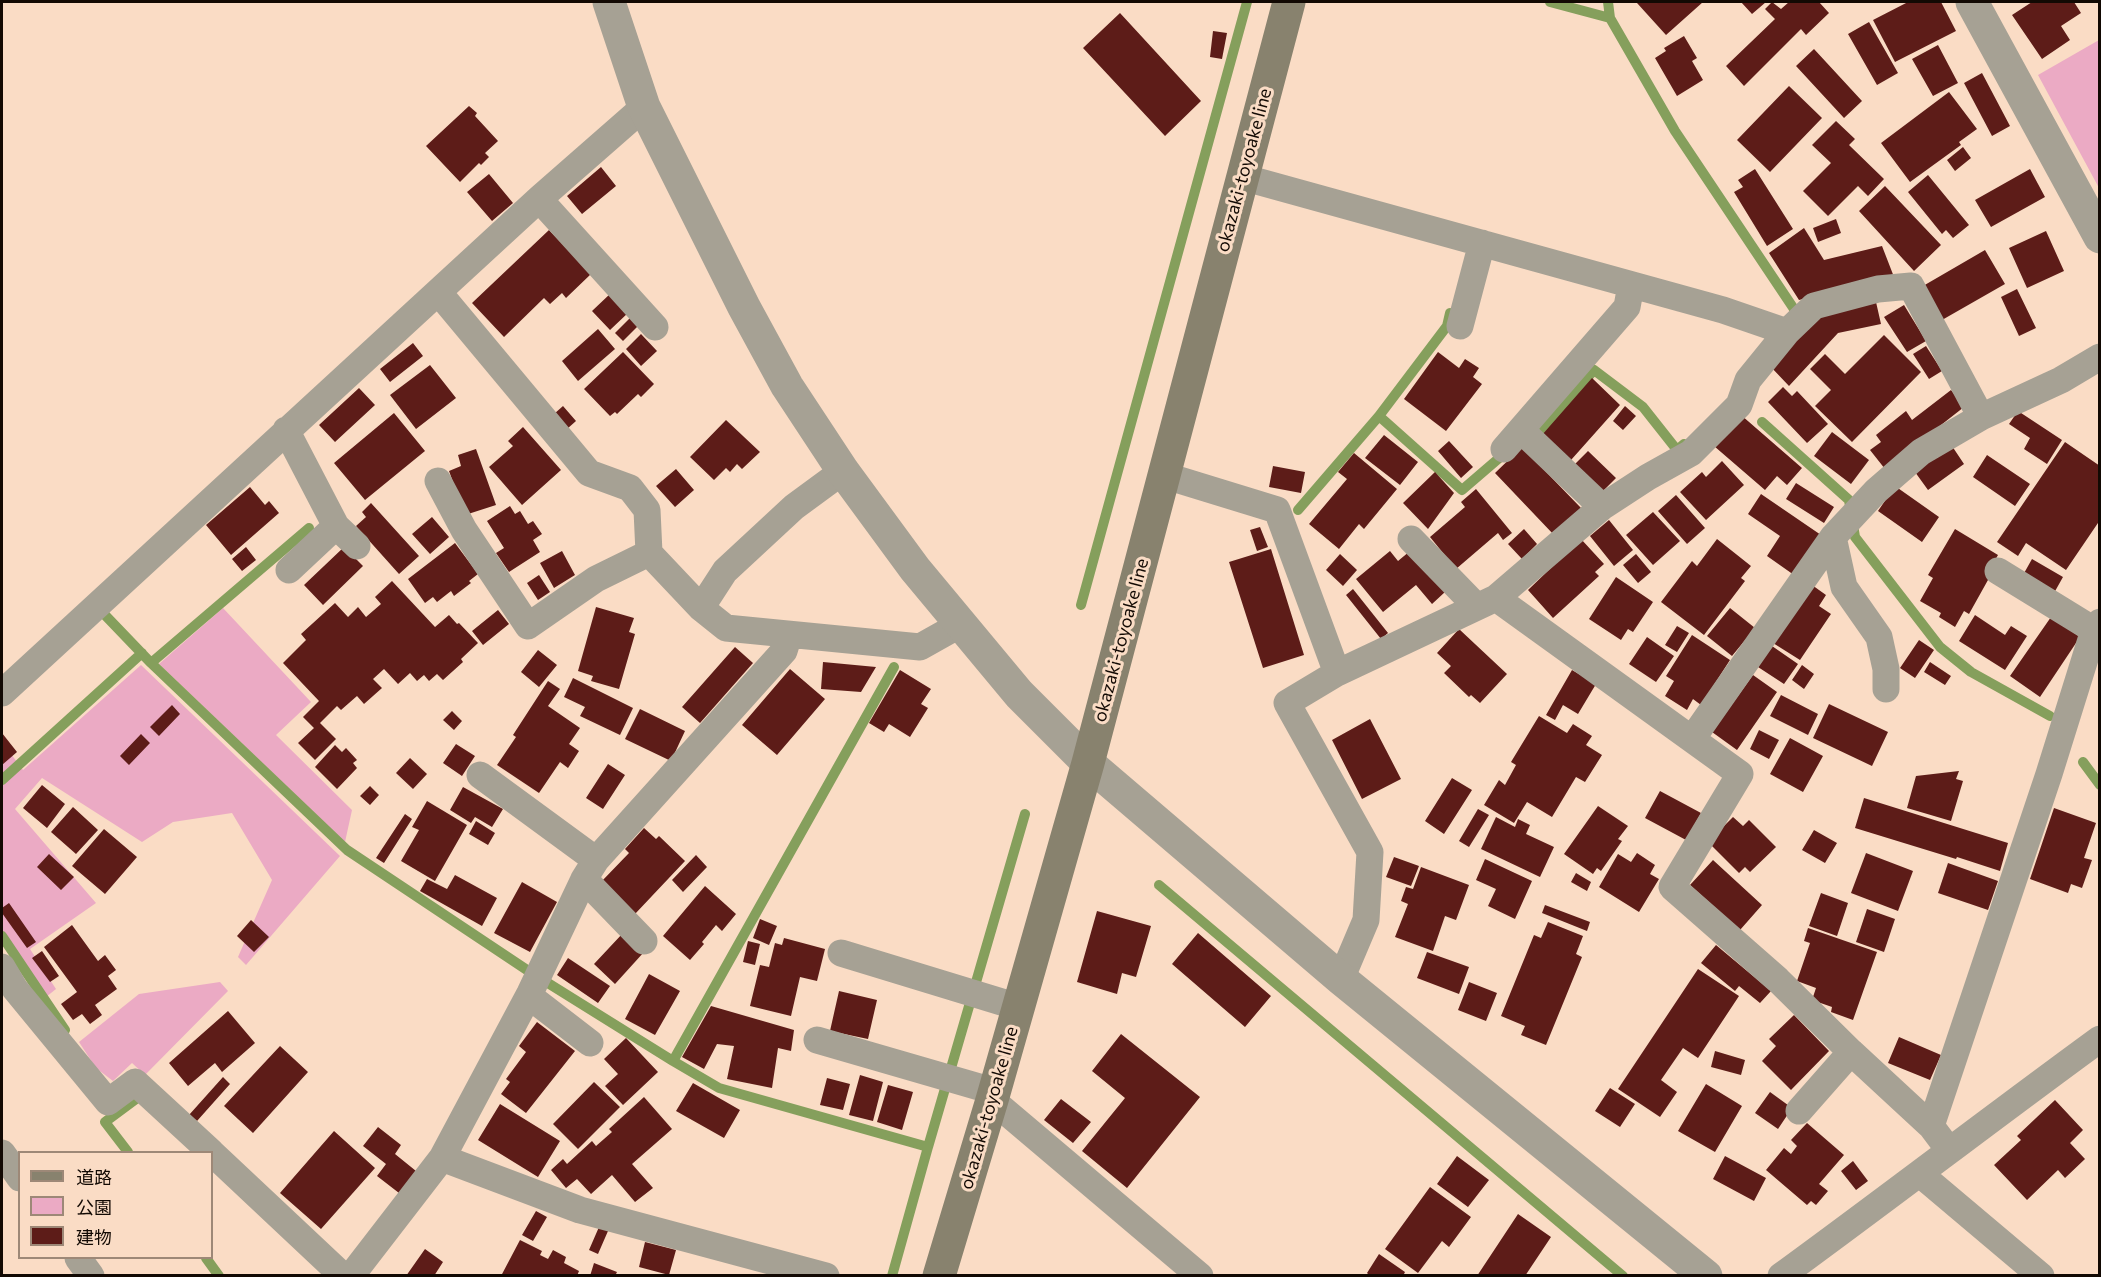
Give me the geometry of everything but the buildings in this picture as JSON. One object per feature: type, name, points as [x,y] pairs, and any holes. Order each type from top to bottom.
[{"type":"main road","name":"okazaki-toyoake line","points":[[939,1275],[993,1096],[1088,763],[1289,2]]},
{"type":"street","points":[[609,2],[644,107],[744,307],[808,421],[915,569],[1019,694],[1088,763],[1341,979],[1706,1275]]},
{"type":"street","points":[[1972,2],[2100,237]]},
{"type":"street","points":[[2,693],[539,199],[644,107]]},
{"type":"street","points":[[1242,177],[1723,310],[1787,332]]},
{"type":"street","points":[[539,199],[655,327]]},
{"type":"street","points":[[1460,326],[1482,243]]},
{"type":"street","points":[[1602,507],[1512,440],[1627,307],[1631,285]]},
{"type":"street","points":[[1341,979],[1366,920],[1370,852],[1287,703],[1337,673],[1487,602],[1602,507],[1691,453],[1739,405],[1748,380],[1787,332],[1814,306],[1878,289],[1911,286],[1981,417]]},
{"type":"street","points":[[439,292],[590,473],[630,488],[647,510],[649,553],[701,608],[726,628],[920,647],[961,624]]},
{"type":"street","points":[[1692,739],[1834,536],[1870,497],[1921,452],[1981,417],[2061,380],[2100,357]]},
{"type":"street","points":[[286,430],[336,526],[357,546]]},
{"type":"street","points":[[701,608],[725,571],[794,507],[843,471]]},
{"type":"street","points":[[1163,475],[1277,510],[1337,673]]},
{"type":"street","points":[[438,481],[464,530],[528,626],[596,579],[649,553]]},
{"type":"street","points":[[290,570],[336,526]]},
{"type":"street","points":[[1834,536],[1844,587],[1879,637],[1886,669],[1886,690]]},
{"type":"street","points":[[1412,539],[1487,602],[1692,739],[1740,774],[1671,887],[1778,980],[1930,1126],[1949,1150]]},
{"type":"street","points":[[1930,1126],[2097,626],[1998,571]]},
{"type":"street","points":[[351,1275],[442,1158],[530,995],[590,869],[784,651],[789,635]]},
{"type":"street","points":[[480,775],[590,869],[644,941]]},
{"type":"street","points":[[841,953],[1018,1007]]},
{"type":"street","points":[[2,967],[15,989],[108,1102],[135,1082],[209,1151]]},
{"type":"street","points":[[530,995],[590,1043]]},
{"type":"street","points":[[1781,1275],[2100,1039]]},
{"type":"street","points":[[818,1040],[993,1096],[1200,1275]]},
{"type":"street","points":[[1799,1112],[1851,1052]]},
{"type":"street","points":[[2,1153],[18,1175]]},
{"type":"street","points":[[213,1155],[343,1275]]},
{"type":"street","points":[[442,1158],[580,1210],[826,1275]]},
{"type":"street","points":[[1920,1174],[2041,1275]]},
{"type":"street","points":[[80,1259],[92,1275]]},
{"type":"green space","points":[[2099,40],[2099,188],[2038,75]]},
{"type":"green space","points":[[223,608],[311,702],[276,735],[352,810],[345,842],[159,664]]},
{"type":"green space","points":[[141,665],[340,856],[246,965],[238,957],[272,880],[232,813],[173,822],[142,842],[42,778],[15,809],[96,903],[30,949],[56,989],[46,997],[20,963],[2,932],[2,742],[23,770]]},
{"type":"green space","points":[[220,982],[228,991],[145,1075],[132,1063],[113,1081],[96,1068],[79,1042],[139,994]]},
{"type":"waterway","points":[[1081,605],[1247,2]]},
{"type":"waterway","points":[[1550,2],[1610,18]]},
{"type":"waterway","points":[[1608,2],[1610,18],[1675,131],[1796,312]]},
{"type":"waterway","points":[[1379,416],[1447,326],[1450,313]]},
{"type":"waterway","points":[[1540,432],[1594,370],[1643,407],[1677,450],[1684,444]]},
{"type":"waterway","points":[[1298,510],[1379,416],[1462,490],[1505,453]]},
{"type":"waterway","points":[[1762,422],[1849,500],[1855,537],[1940,647],[1971,672],[2050,716]]},
{"type":"waterway","points":[[151,663],[309,528]]},
{"type":"waterway","points":[[104,614],[151,663],[347,850],[527,970],[719,1088],[928,1147],[892,1276]]},
{"type":"waterway","points":[[2,780],[142,653]]},
{"type":"waterway","points":[[673,1061],[894,667]]},
{"type":"waterway","points":[[2083,762],[2100,785]]},
{"type":"waterway","points":[[928,1147],[1025,814]]},
{"type":"waterway","points":[[1159,885],[1623,1276]]},
{"type":"waterway","points":[[2,936],[65,1030]]},
{"type":"waterway","points":[[127,1151],[105,1122],[136,1099]]},
{"type":"waterway","points":[[207,1259],[219,1276]]}]
